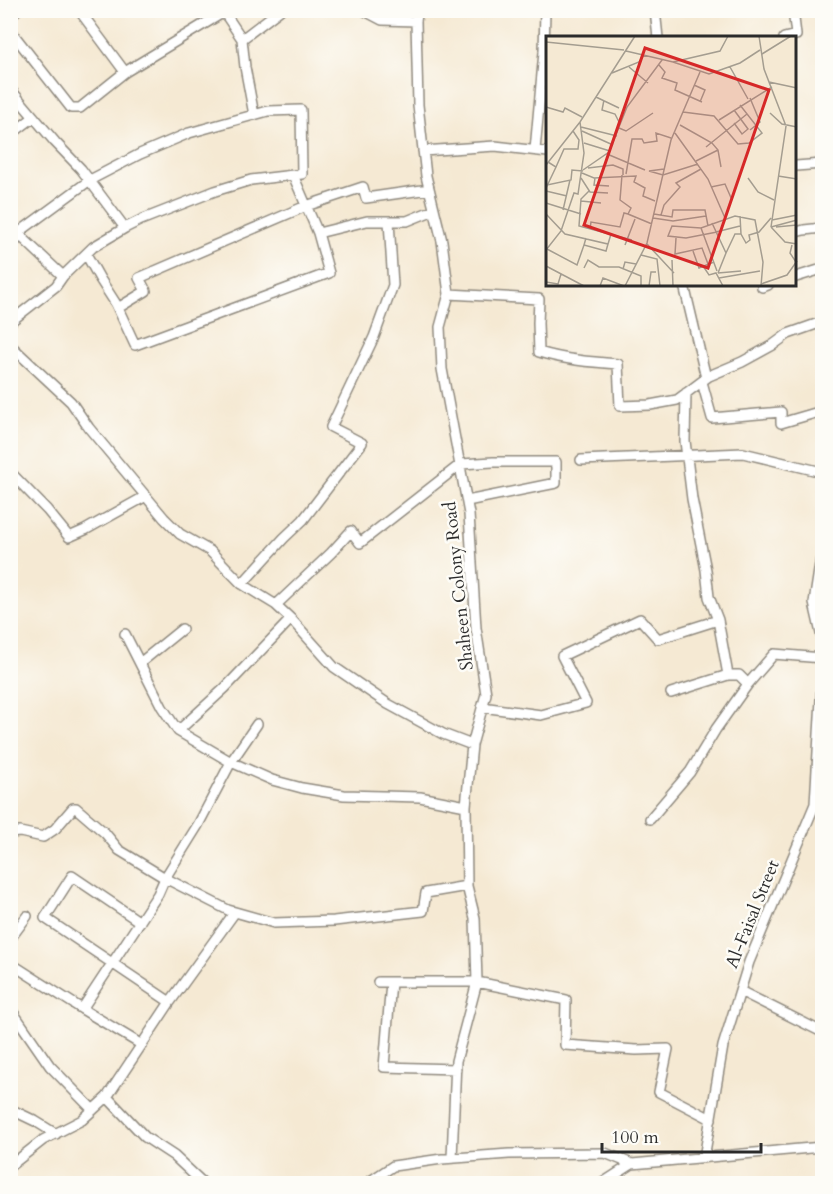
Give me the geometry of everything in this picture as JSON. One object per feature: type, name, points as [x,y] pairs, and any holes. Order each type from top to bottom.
[{"type":"street","points":[[10,16],[17,10]]},
{"type":"street","points":[[79,10],[125,72]]},
{"type":"street","points":[[242,39],[280,10]]},
{"type":"street","points":[[363,10],[382,20],[417,16]]},
{"type":"street","points":[[534,150],[544,52],[544,10]]},
{"type":"street","points":[[655,10],[658,36]]},
{"type":"street","points":[[792,36],[796,35],[793,10]]},
{"type":"street","points":[[10,30],[71,108],[80,108],[125,72],[224,12],[242,39],[254,115]]},
{"type":"street","name":"Shaheen Colony Road","points":[[417,16],[418,105],[423,151],[426,176],[442,241],[449,294],[440,327],[442,369],[469,514],[476,628],[486,694],[472,745],[466,806],[467,886],[475,918],[477,982],[456,1061],[452,1158]]},
{"type":"street","points":[[10,89],[81,169],[124,228]]},
{"type":"street","points":[[10,245],[90,180],[140,154],[189,133],[268,111],[301,110],[302,174],[252,180],[215,191],[124,228],[93,247],[63,276],[56,286],[10,322]]},
{"type":"street","points":[[10,135],[34,117]]},
{"type":"street","points":[[423,151],[495,146],[546,152]]},
{"type":"street","points":[[797,166],[822,164]]},
{"type":"street","points":[[86,254],[118,308],[135,345],[329,273],[318,232],[293,176]]},
{"type":"street","points":[[118,308],[146,291],[139,278],[306,206],[363,188],[366,198],[429,189]]},
{"type":"street","points":[[318,232],[367,221],[407,221],[434,210]]},
{"type":"street","points":[[242,584],[303,520],[362,443],[331,427],[374,337],[393,285],[389,221]]},
{"type":"street","points":[[10,226],[63,276]]},
{"type":"street","points":[[797,232],[822,228]]},
{"type":"street","points":[[797,276],[822,269]]},
{"type":"street","points":[[684,286],[712,418],[781,412],[781,423],[822,411]]},
{"type":"street","points":[[449,294],[539,299],[539,352],[579,361],[618,364],[620,406],[650,405],[676,400],[704,380],[742,362],[788,334],[822,322]]},
{"type":"street","points":[[10,345],[71,402],[89,428],[180,534],[210,551],[242,584],[276,605],[334,667],[388,704],[443,734],[472,745]]},
{"type":"street","points":[[686,393],[685,441],[692,499],[709,597],[718,621],[728,675]]},
{"type":"street","points":[[581,460],[743,453],[822,472]]},
{"type":"street","points":[[276,605],[351,531],[360,543],[461,464],[556,462],[556,483],[467,501]]},
{"type":"street","points":[[10,472],[47,510],[69,537],[146,496]]},
{"type":"street","points":[[822,551],[818,603],[822,638]]},
{"type":"street","points":[[482,707],[541,715],[585,703],[562,656],[640,618],[658,639],[718,621]]},
{"type":"street","points":[[178,732],[225,688],[291,619]]},
{"type":"street","points":[[140,663],[182,629]]},
{"type":"street","points":[[125,634],[143,672],[178,732],[231,762],[272,780],[302,788],[344,795],[420,797],[466,806]]},
{"type":"street","points":[[650,819],[690,772],[716,729],[748,684],[774,654],[822,658]]},
{"type":"street","points":[[671,693],[728,675],[739,675],[748,684]]},
{"type":"street","name":"Al-Faisal Street","points":[[704,1158],[723,1046],[749,962],[815,804],[822,682]]},
{"type":"street","points":[[82,1009],[158,894],[231,762],[257,724]]},
{"type":"street","points":[[10,833],[20,832],[43,837],[55,829],[73,808],[76,808],[105,833],[119,850],[165,878],[235,912],[274,923],[334,921],[423,910],[426,893],[467,886]]},
{"type":"street","points":[[140,922],[72,876],[45,918],[170,1002]]},
{"type":"street","points":[[10,1166],[43,1140],[82,1120],[107,1097],[170,1002],[235,912]]},
{"type":"street","points":[[10,939],[27,916]]},
{"type":"street","points":[[10,963],[142,1045]]},
{"type":"street","points":[[378,982],[477,982],[566,1000],[565,1045],[636,1050],[668,1048],[659,1092],[711,1119]]},
{"type":"street","points":[[391,982],[384,1067],[456,1069]]},
{"type":"street","points":[[740,991],[822,1032]]},
{"type":"street","points":[[10,1008],[50,1066],[93,1110]]},
{"type":"street","points":[[107,1097],[145,1137],[174,1156],[204,1184]]},
{"type":"street","points":[[10,1109],[56,1134]]},
{"type":"street","points":[[366,1184],[393,1166],[452,1158],[509,1154],[605,1153],[632,1164],[822,1146]]},
{"type":"street","points":[[601,1184],[632,1164]]}]
